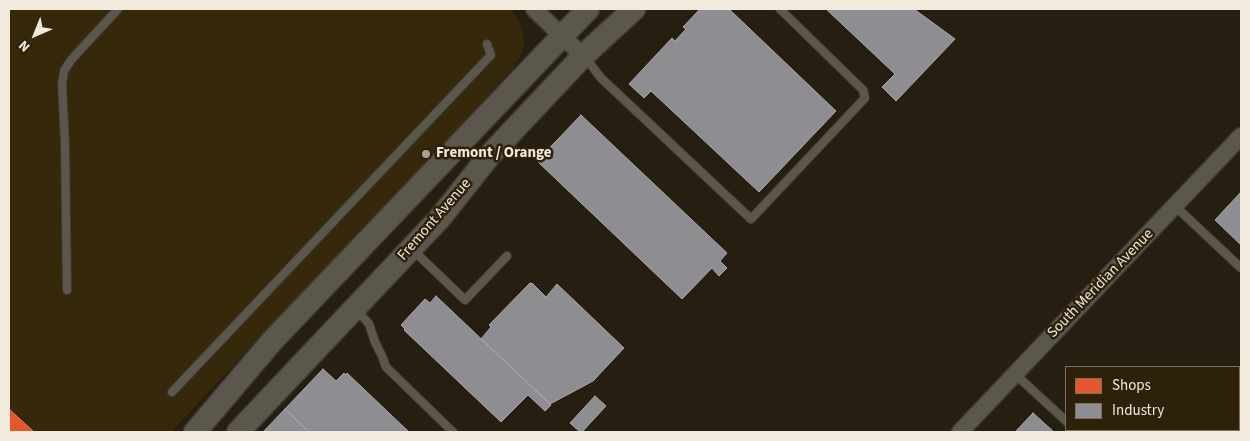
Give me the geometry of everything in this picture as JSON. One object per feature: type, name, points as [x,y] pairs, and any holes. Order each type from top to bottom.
[{"type":"main road","points":[[195,432],[273,340],[588,9]]},
{"type":"main road","name":"Fremont Avenue","points":[[238,432],[412,249],[440,218],[488,156],[583,56],[634,9]]},
{"type":"street","points":[[534,9],[583,56]]},
{"type":"street","name":"South Meridian Avenue","points":[[960,432],[1241,136]]},
{"type":"lane","points":[[67,290],[65,144],[62,84],[64,71],[71,60],[118,9]]},
{"type":"lane","points":[[583,56],[601,78],[752,219],[865,98],[863,90],[780,9]]},
{"type":"lane","points":[[172,392],[490,55],[487,44]]},
{"type":"lane","points":[[1175,206],[1241,268]]},
{"type":"lane","points":[[412,249],[465,300],[507,256]]},
{"type":"lane","points":[[355,308],[369,324],[374,342],[386,367],[453,432]]},
{"type":"lane","points":[[1015,374],[1065,420]]},
{"type":"shaded area","points":[[9,9],[512,9],[521,26],[525,44],[513,69],[171,432],[9,432]]},
{"type":"building: Shops","points":[[9,409],[34,432],[9,432]]},
{"type":"building: Industry","points":[[700,9],[729,9],[836,111],[759,192],[651,91],[644,98],[629,84],[672,38],[675,41],[686,29],[683,27]]},
{"type":"building: Industry","points":[[826,9],[914,9],[955,39],[896,101],[882,87],[895,74]]},
{"type":"building: Industry","points":[[581,115],[727,253],[720,261],[727,268],[719,276],[712,268],[682,299],[537,161]]},
{"type":"building: Industry","points":[[1241,192],[1241,245],[1215,220]]},
{"type":"building: Industry","points":[[530,283],[546,297],[557,284],[624,348],[593,381],[550,404],[481,339],[491,327],[489,325]]},
{"type":"building: Industry","points":[[436,296],[551,405],[545,411],[528,395],[501,422],[404,330],[401,325],[425,299],[430,303]]},
{"type":"building: Industry","points":[[323,369],[336,381],[344,373],[346,375],[347,373],[409,432],[309,432],[285,409]]},
{"type":"building: Industry","points":[[595,396],[606,406],[580,432],[570,423]]},
{"type":"building: Industry","points":[[285,409],[309,432],[263,432]]},
{"type":"building: Industry","points":[[1033,413],[1054,432],[1015,432]]},
{"type":"place","name":"Fremont / Orange","points":[[426,154]]}]
